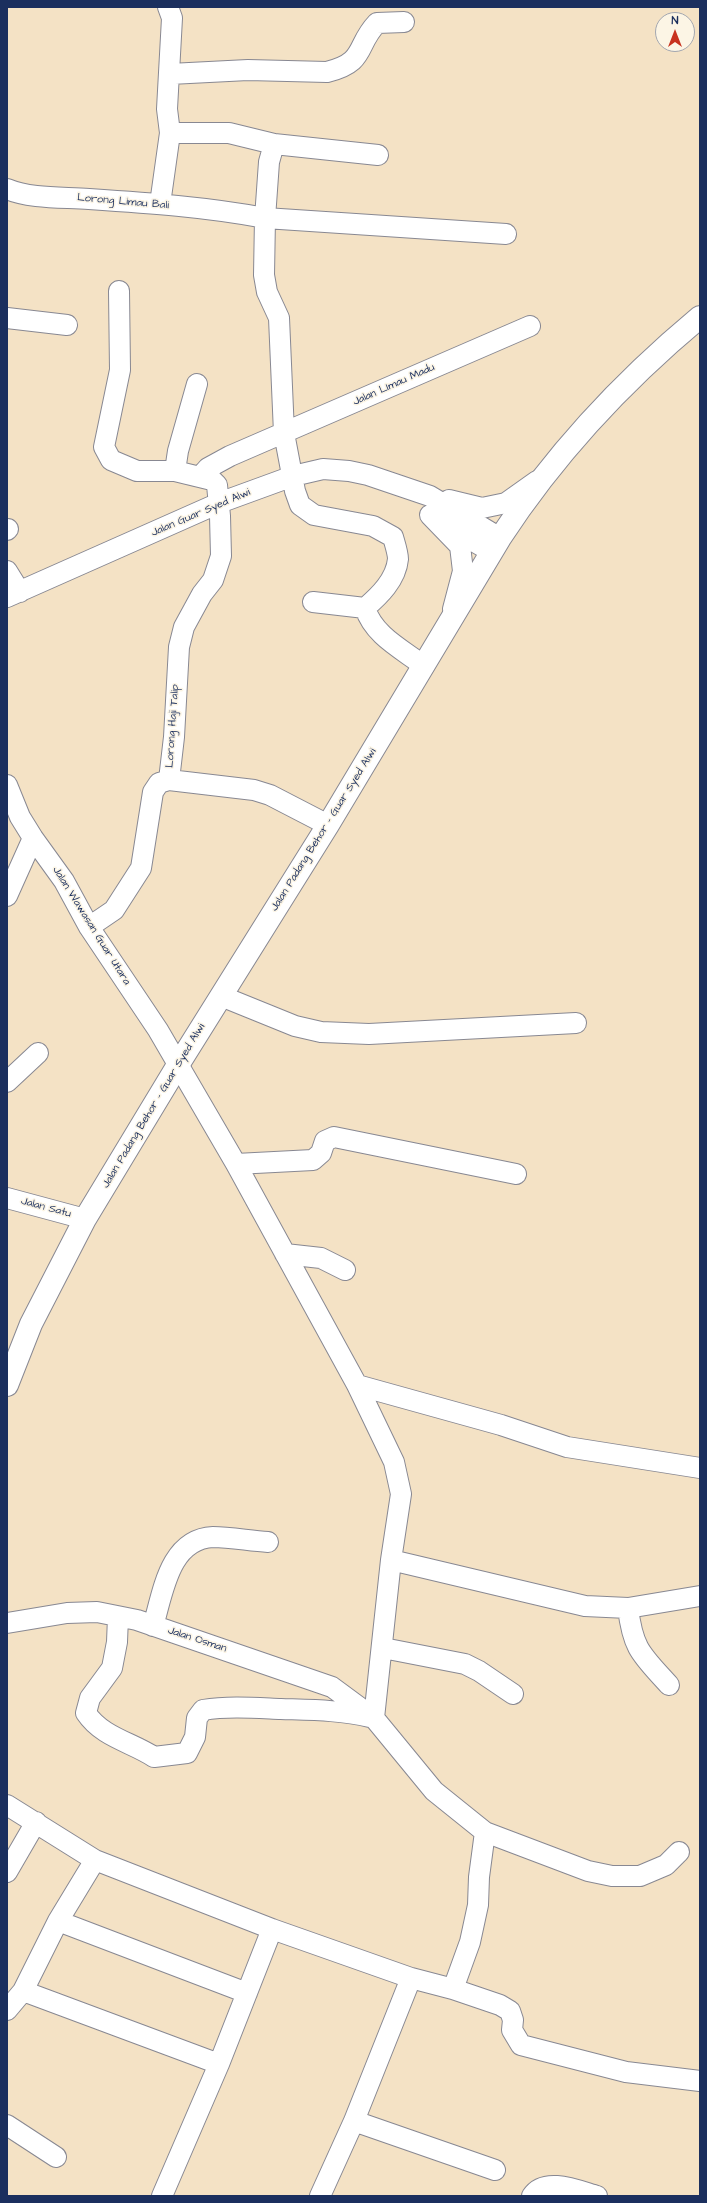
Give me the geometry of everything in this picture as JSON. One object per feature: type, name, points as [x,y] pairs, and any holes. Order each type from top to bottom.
[{"type":"main road","name":"Jalan Padang Behor - Guar Syed Alwi","points":[[7,1385],[31,1324],[85,1219],[178,1065],[328,825],[424,666],[450,618],[496,545],[544,477],[588,423],[620,388],[700,317]]},
{"type":"street","points":[[160,204],[170,133],[167,109],[172,18],[168,7]]},
{"type":"street","points":[[170,74],[248,70],[327,72],[340,69],[354,60],[362,50],[368,32],[377,23],[404,22]]},
{"type":"street","points":[[170,133],[229,133],[274,144],[378,155]]},
{"type":"street","points":[[274,144],[269,162],[265,218],[264,276],[267,292],[279,318],[284,433],[295,491],[300,505],[314,515],[373,526],[393,537],[398,559],[392,578],[380,594],[364,608],[313,602]]},
{"type":"street","name":"Lorong Limau Bali","points":[[7,190],[29,194],[160,204],[239,213],[265,218],[506,234]]},
{"type":"street","points":[[119,291],[120,370],[104,447],[112,460],[137,471],[175,471],[200,477]]},
{"type":"street","points":[[7,318],[67,325]]},
{"type":"street","name":"Jalan LImau Madu","points":[[200,477],[208,468],[258,444],[530,326]]},
{"type":"street","points":[[175,471],[178,450],[196,384]]},
{"type":"street","name":"Jalan Guar Syed Alwi","points":[[13,594],[219,503],[293,476],[323,469],[350,471],[403,487],[496,545]]},
{"type":"street","name":"Lorong Haji Talip","points":[[89,927],[114,910],[141,868],[153,792],[159,784],[168,780],[174,737],[179,647],[184,627],[202,594],[213,580],[218,567],[222,541],[217,485],[212,480],[200,477]]},
{"type":"street","points":[[430,505],[482,508],[506,503],[544,477]]},
{"type":"street","points":[[430,505],[460,546],[463,572],[450,618]]},
{"type":"street","points":[[7,571],[13,594]]},
{"type":"street","points":[[364,608],[368,619],[376,631],[424,666]]},
{"type":"street","points":[[168,780],[254,790],[270,795],[328,825]]},
{"type":"street","name":"Jalan Wawasan Guar Utara","points":[[7,785],[20,817],[64,881],[89,927],[158,1030],[236,1164],[357,1386],[394,1462],[401,1494],[391,1560],[383,1648],[374,1718]]},
{"type":"street","points":[[7,896],[33,838]]},
{"type":"street","points":[[221,996],[295,1026],[321,1032],[369,1034],[576,1024]]},
{"type":"street","points":[[7,1082],[38,1053]]},
{"type":"street","points":[[236,1164],[313,1160],[321,1153],[325,1141],[334,1137],[516,1174]]},
{"type":"street","name":"Jalan Satu","points":[[7,1198],[85,1219]]},
{"type":"street","points":[[285,1254],[322,1258],[345,1270]]},
{"type":"street","points":[[357,1386],[501,1425],[567,1447],[700,1468]]},
{"type":"street","points":[[154,1626],[172,1563],[188,1545],[212,1537],[268,1542]]},
{"type":"street","points":[[391,1560],[584,1606],[628,1608],[700,1596]]},
{"type":"street","points":[[628,1608],[631,1632],[640,1653],[669,1685]]},
{"type":"street","name":"Jalan Osman","points":[[7,1623],[67,1613],[97,1612],[154,1626],[332,1687],[374,1718],[434,1791],[485,1832],[588,1871],[612,1876],[640,1876],[666,1866],[679,1852]]},
{"type":"street","points":[[118,1617],[117,1642],[112,1668],[90,1698],[86,1713],[94,1724],[108,1734],[140,1748],[154,1757],[187,1753],[195,1737],[197,1718],[203,1710],[220,1707],[311,1710],[357,1713],[374,1718]]},
{"type":"street","points":[[383,1648],[465,1664],[479,1671],[514,1694]]},
{"type":"street","points":[[7,1805],[95,1860],[272,1929],[411,1978],[453,1989],[500,2005],[510,2011],[514,2020],[512,2030],[521,2045],[626,2072],[700,2081]]},
{"type":"street","points":[[7,1872],[36,1822]]},
{"type":"street","points":[[453,1989],[470,1942],[478,1905],[479,1877],[485,1832]]},
{"type":"street","points":[[95,1860],[12,2002],[219,2064]]},
{"type":"street","points":[[58,1921],[247,1993]]},
{"type":"street","points":[[162,2196],[219,2064],[272,1929]]},
{"type":"street","points":[[320,2196],[354,2120],[411,1978]]},
{"type":"street","points":[[354,2120],[495,2170]]},
{"type":"street","points":[[7,2125],[56,2157]]},
{"type":"street","points":[[532,2196],[536,2190],[547,2186],[570,2189],[597,2196]]}]
